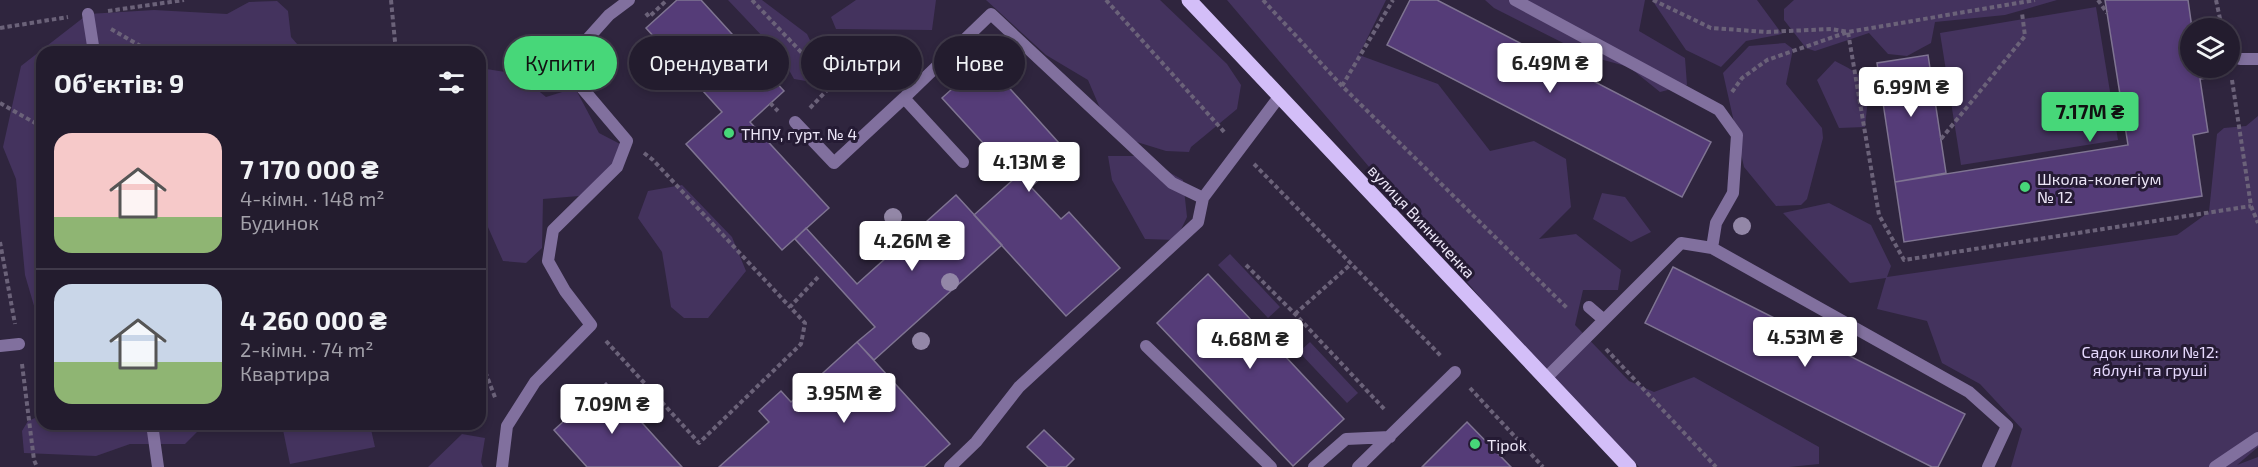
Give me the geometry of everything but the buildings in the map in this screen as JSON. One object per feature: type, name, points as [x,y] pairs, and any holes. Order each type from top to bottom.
[{"type":"main road","name":"вулиця Винниченка","points":[[1189,0],[1629,467]]},
{"type":"lane","points":[[502,467],[507,426],[536,382],[591,325],[548,261],[553,230],[616,166],[627,141],[577,82],[574,54],[609,15],[629,0]]},
{"type":"lane","points":[[1515,0],[1719,110],[1737,135],[1733,193],[1716,223],[1712,248]]},
{"type":"lane","points":[[88,14],[93,46]]},
{"type":"lane","points":[[795,122],[834,163],[992,14],[1172,183],[1203,198]]},
{"type":"lane","points":[[2240,59],[2258,59]]},
{"type":"lane","points":[[950,467],[976,442],[1019,387],[1198,222],[1203,198],[1279,97]]},
{"type":"lane","points":[[904,98],[963,162]]},
{"type":"lane","points":[[1545,379],[1681,243],[1712,248],[1969,392],[2007,426],[1988,467]]},
{"type":"lane","points":[[1589,307],[1604,320]]},
{"type":"lane","points":[[0,346],[18,344]]},
{"type":"lane","points":[[1146,346],[1271,467]]},
{"type":"lane","points":[[1358,467],[1455,372]]},
{"type":"lane","points":[[153,430],[158,467]]},
{"type":"lane","points":[[1314,467],[1346,439],[1390,437]]},
{"type":"lane","points":[[2215,467],[2258,438]]},
{"type":"path","points":[[0,28],[184,0]]},
{"type":"path","points":[[391,0],[395,46]]},
{"type":"path","points":[[752,0],[801,52]]},
{"type":"path","points":[[1106,0],[1240,149],[1455,372],[1543,467]]},
{"type":"path","points":[[1263,0],[1342,86],[1566,307],[1716,467]]},
{"type":"path","points":[[1342,86],[1393,0]]},
{"type":"path","points":[[1653,0],[1711,28],[1767,32],[1831,29],[1848,32]]},
{"type":"path","points":[[1742,78],[1767,60],[1848,32],[2035,0]]},
{"type":"path","points":[[2098,0],[2107,13]]},
{"type":"path","points":[[2216,0],[2220,18]]},
{"type":"path","points":[[1941,139],[2025,36],[2022,13]]},
{"type":"path","points":[[88,14],[141,46]]},
{"type":"path","points":[[1848,32],[1879,215],[1904,260],[2250,206]]},
{"type":"path","points":[[2232,78],[2250,206],[2258,223]]},
{"type":"path","points":[[795,122],[827,90]]},
{"type":"path","points":[[875,90],[893,108]]},
{"type":"path","points":[[0,103],[36,124]]},
{"type":"path","points":[[591,325],[699,443],[801,345],[804,323],[653,160],[627,141]]},
{"type":"path","points":[[0,242],[18,344],[34,460],[38,467]]},
{"type":"path","points":[[1295,314],[1350,265]]},
{"type":"path","points":[[1246,266],[1295,314],[1401,427]]},
{"type":"path","points":[[790,307],[819,277]]},
{"type":"path","points":[[486,373],[507,426]]},
{"type":"green space","points":[[728,0],[762,0],[807,34],[808,36],[801,36],[801,80],[794,79],[789,70],[789,36],[762,36]]},
{"type":"green space","points":[[856,0],[936,0],[932,30],[836,29],[831,17]]},
{"type":"green space","points":[[986,0],[1160,0],[1227,64],[1241,85],[1237,109],[1191,147],[1189,152],[1166,151],[1111,134],[1088,80],[1046,55]]},
{"type":"green space","points":[[1227,0],[1386,0],[1359,55],[1438,84],[1490,151],[1534,141],[1566,159],[1571,207],[1539,239],[1576,234],[1621,270],[1618,290],[1583,290],[1575,325],[1629,381],[1654,392],[1694,377],[1819,447],[1819,464],[1789,467],[1639,467],[1507,329]]},
{"type":"green space","points":[[1485,0],[1645,0],[1639,31],[1685,58],[1687,85],[1660,92],[1629,67],[1589,56],[1494,8]]},
{"type":"green space","points":[[1652,0],[1757,0],[1782,34],[1746,41],[1721,67],[1686,50]]},
{"type":"green space","points":[[1794,0],[2057,0],[2005,15],[1935,22],[1931,43],[1907,56],[1888,54],[1869,33],[1815,51],[1806,48],[1784,20],[1784,9]]},
{"type":"green space","points":[[277,1],[288,11],[291,37],[299,46],[47,46],[88,14],[154,10],[227,14],[249,2]]},
{"type":"green space","points":[[2096,7],[2118,140],[1961,165],[1940,33]]},
{"type":"green space","points":[[1785,43],[1793,49],[1786,84],[1822,128],[1823,138],[1807,199],[1801,205],[1776,206],[1744,167],[1723,73],[1749,46]]},
{"type":"green space","points":[[36,54],[36,313],[25,275],[16,179],[3,147],[21,66]]},
{"type":"green space","points":[[1835,61],[1857,74],[1866,86],[1868,102],[1865,127],[1839,128],[1817,80]]},
{"type":"green space","points":[[486,69],[504,72],[504,90],[537,90],[546,97],[576,90],[599,133],[622,145],[617,167],[579,196],[543,199],[542,248],[526,263],[503,261],[486,223]]},
{"type":"green space","name":"Садок школи №12: яблуні та груші","points":[[2258,116],[2258,447],[2237,465],[2258,457],[2258,467],[2011,467],[2022,429],[1980,384],[1942,363],[1927,321],[1877,309],[1886,278],[1850,283],[1783,213],[1829,203],[1871,225],[1891,266],[1887,277],[2177,235],[2209,212],[2217,134],[2224,128],[2246,126]]},
{"type":"green space","points":[[1108,156],[1140,156],[1183,180],[1187,217],[1176,240],[1145,239],[1112,180]]},
{"type":"green space","points":[[682,185],[732,237],[746,271],[708,318],[684,318],[671,307],[662,252],[638,218],[648,191]]},
{"type":"green space","points":[[1602,193],[1625,197],[1651,232],[1631,242],[1593,219]]},
{"type":"green space","points":[[1230,254],[1280,307],[1268,318],[1218,265]]},
{"type":"green space","points":[[1310,342],[1358,393],[1347,403],[1299,352]]},
{"type":"green space","points":[[36,418],[36,430],[199,430],[185,444],[130,444],[96,456],[24,453],[22,431],[28,421]]},
{"type":"green space","points":[[283,430],[371,430],[375,447],[290,464]]},
{"type":"green space","points":[[462,434],[485,438],[481,462],[483,467],[428,467]]},
{"type":"place","name":"ТНПУ, гурт. № 4","points":[[729,133]]},
{"type":"place","name":"Школа-колегіум № 12","points":[[2025,187]]},
{"type":"place","name":"Tipok","points":[[1475,444]]}]
